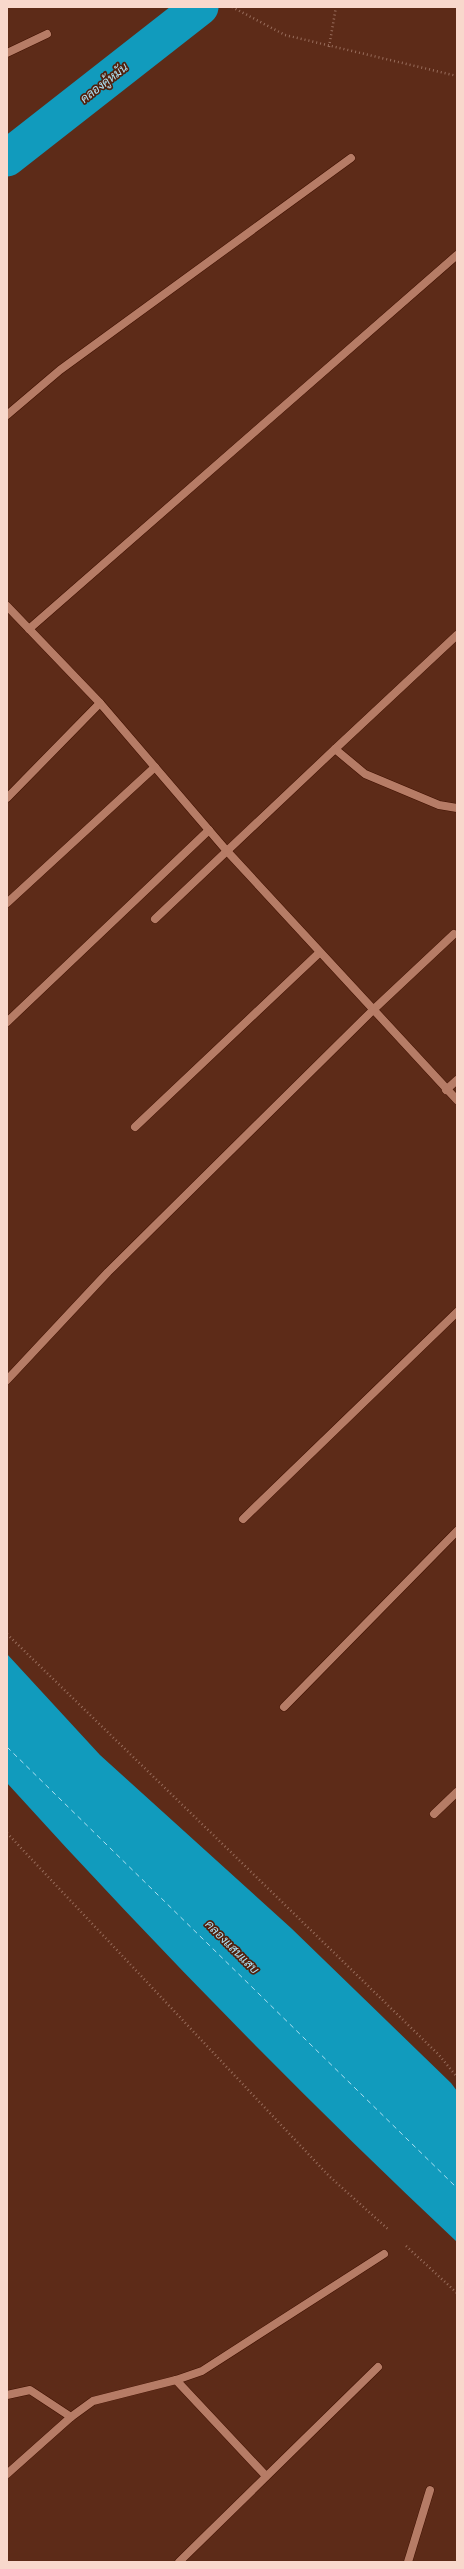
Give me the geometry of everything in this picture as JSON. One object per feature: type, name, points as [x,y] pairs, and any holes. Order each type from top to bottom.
[{"type":"street","points":[[7,53],[47,34]]},
{"type":"street","points":[[7,415],[60,370],[352,158]]},
{"type":"street","points":[[29,629],[457,255]]},
{"type":"street","points":[[7,606],[100,703],[226,850],[319,953],[457,1100]]},
{"type":"street","points":[[155,919],[226,850],[457,635]]},
{"type":"street","points":[[7,798],[100,703]]},
{"type":"street","points":[[335,749],[365,774],[439,805],[457,808]]},
{"type":"street","points":[[7,902],[155,767]]},
{"type":"street","points":[[7,1022],[209,830]]},
{"type":"street","points":[[7,1380],[108,1272],[373,1010],[454,934]]},
{"type":"street","points":[[135,1127],[319,953]]},
{"type":"street","points":[[446,1090],[457,1080]]},
{"type":"street","points":[[243,1519],[457,1312]]},
{"type":"street","points":[[284,1707],[457,1531]]},
{"type":"street","points":[[434,1814],[457,1792]]},
{"type":"street","points":[[7,2474],[71,2417],[93,2401],[110,2395],[176,2380],[202,2371],[384,2254]]},
{"type":"street","points":[[179,2562],[378,2367]]},
{"type":"street","points":[[176,2380],[266,2476]]},
{"type":"street","points":[[7,2395],[30,2390],[71,2417]]},
{"type":"street","points":[[408,2562],[430,2490]]},
{"type":"path","points":[[232,7],[285,35],[329,47],[457,76]]},
{"type":"path","points":[[329,47],[336,7]]},
{"type":"path","points":[[7,1634],[433,2050],[457,2077]]},
{"type":"path","points":[[7,1833],[312,2159],[394,2235]]},
{"type":"path","points":[[400,2240],[457,2293]]},
{"type":"water","name":"คลองแสนแสบ","points":[[7,1654],[100,1755],[291,1928],[451,2083],[457,2091],[457,2242],[341,2131],[228,2017],[116,1901],[7,1783]]},
{"type":"waterway","name":"คลองคู้หมัน","points":[[7,158],[200,7]]},
{"type":"ferry route","points":[[7,1747],[457,2188]]}]
